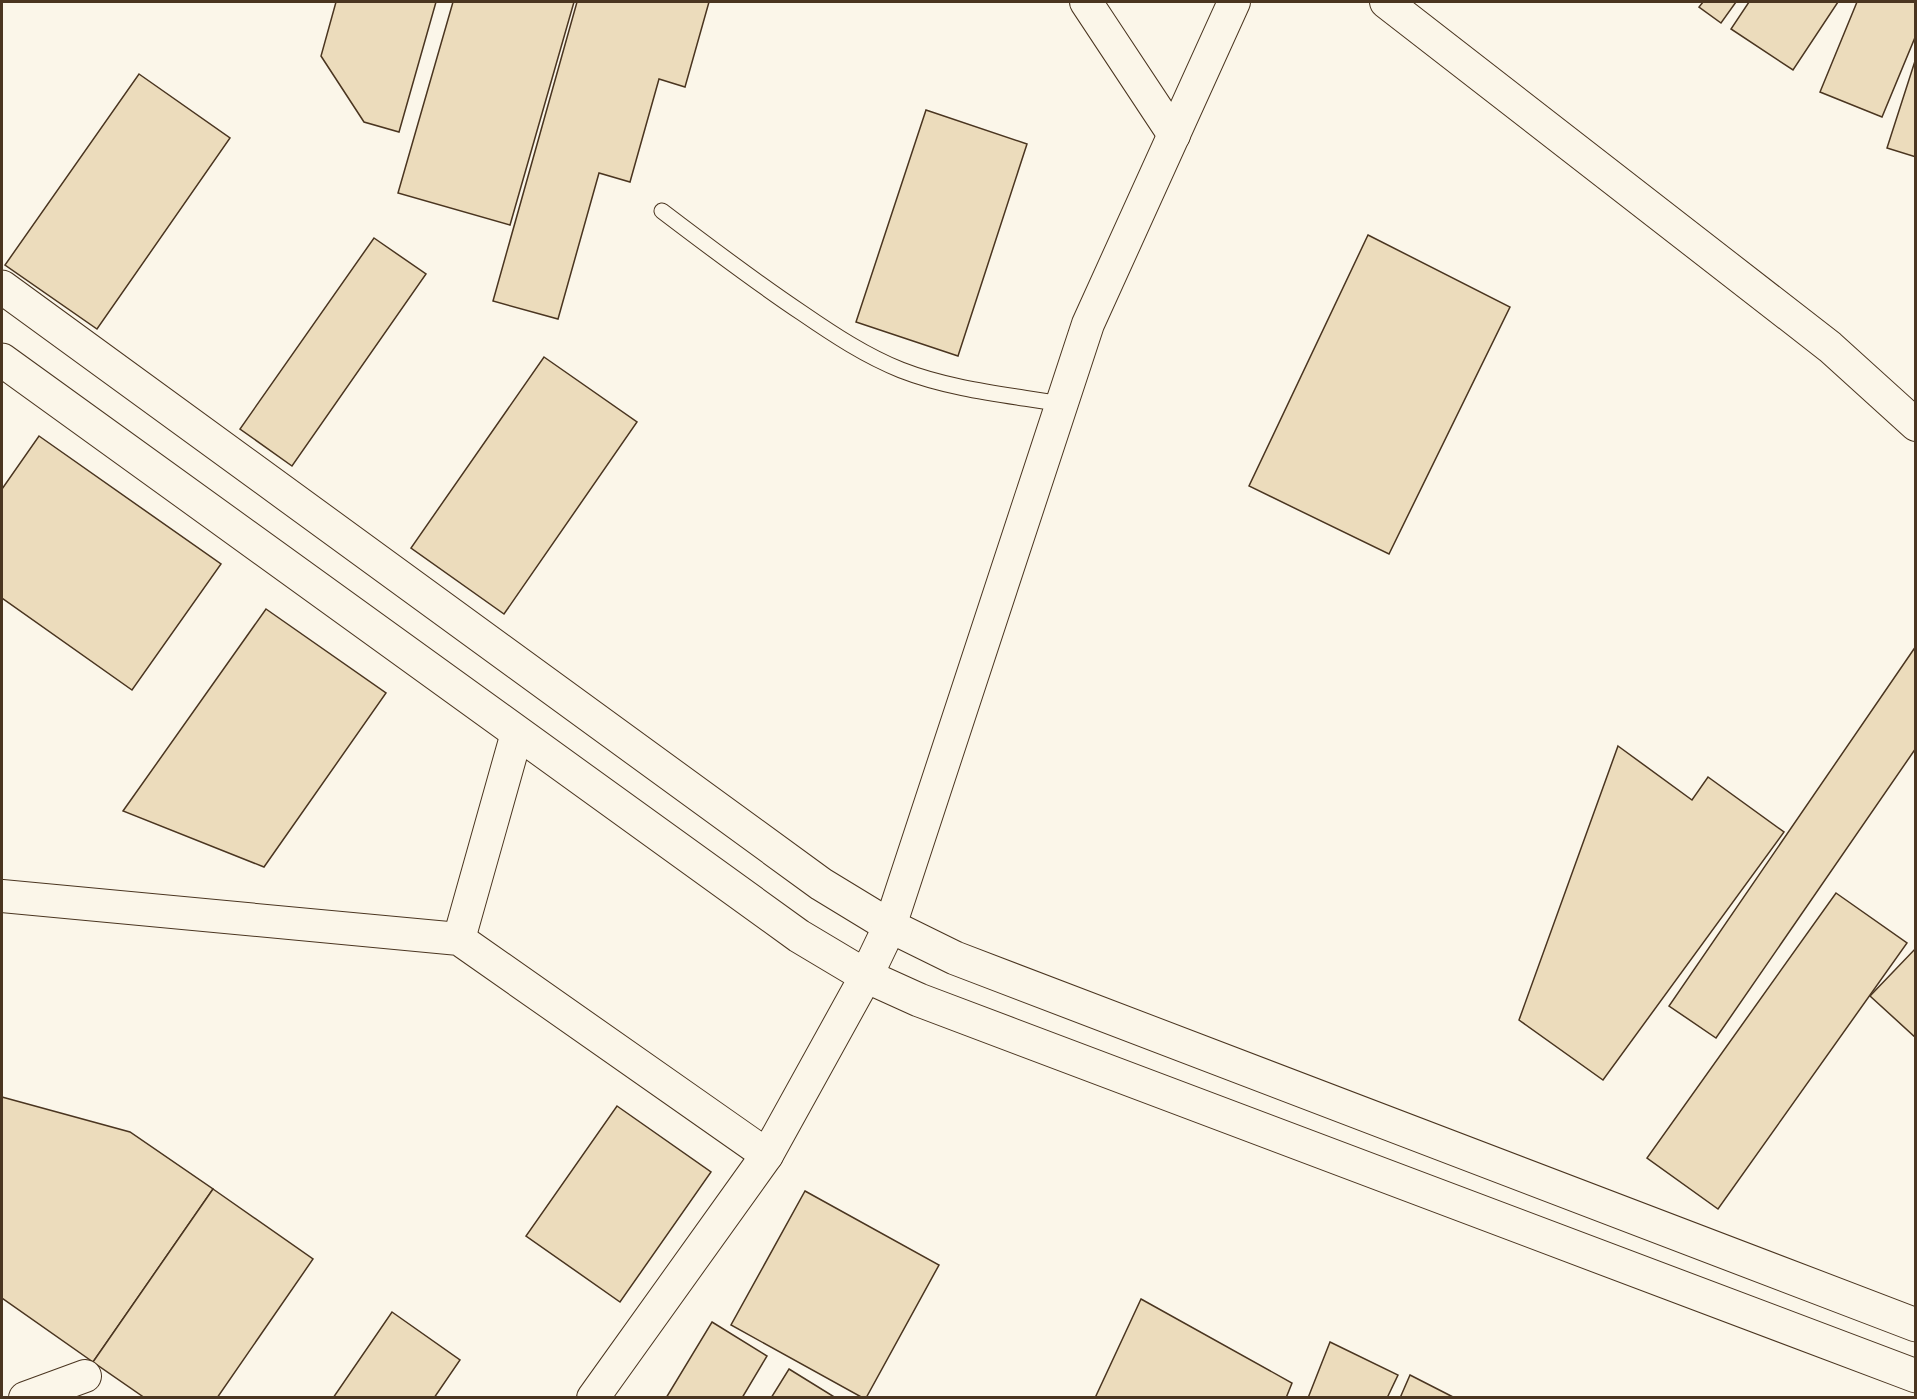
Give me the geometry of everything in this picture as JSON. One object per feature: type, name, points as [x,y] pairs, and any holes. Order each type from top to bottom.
[{"type":"street","points":[[1086,2],[1174,135]]},
{"type":"street","points":[[593,1398],[766,1155],[866,976],[890,926],[1088,324],[1234,2]]},
{"type":"street","points":[[1386,2],[1830,347],[1916,425]]},
{"type":"street","points":[[2,287],[821,884],[890,926],[955,958],[1916,1324]]},
{"type":"street","points":[[2,360],[799,936],[866,976],[919,1000],[1916,1376]]},
{"type":"street","points":[[459,939],[517,734]]},
{"type":"street","points":[[2,896],[459,939],[766,1155]]},
{"type":"street","points":[[25,1398],[85,1376]]},
{"type":"lane","points":[[662,211],[766,289],[836,336],[901,370],[930,380],[1062,404]]},
{"type":"building","points":[[336,2],[436,2],[399,132],[364,122],[321,56]]},
{"type":"building","points":[[453,2],[574,2],[510,225],[398,193]]},
{"type":"building","points":[[577,2],[709,2],[685,87],[659,79],[630,182],[599,173],[558,319],[493,301]]},
{"type":"building","points":[[1703,2],[1736,2],[1721,23],[1699,7]]},
{"type":"building","points":[[1749,2],[1838,2],[1793,70],[1731,29]]},
{"type":"building","points":[[1857,2],[1916,2],[1916,35],[1882,117],[1820,92]]},
{"type":"building","points":[[1916,61],[1916,157],[1887,148]]},
{"type":"building","points":[[139,74],[230,138],[97,329],[5,265]]},
{"type":"building","points":[[926,110],[1027,144],[958,356],[856,322]]},
{"type":"building","points":[[1368,235],[1510,307],[1389,554],[1249,486]]},
{"type":"building","points":[[374,238],[426,274],[292,466],[240,429]]},
{"type":"building","points":[[544,357],[637,422],[504,614],[411,548]]},
{"type":"building","points":[[39,436],[221,564],[132,690],[2,598],[2,489]]},
{"type":"building","points":[[266,609],[386,693],[264,867],[123,811]]},
{"type":"building","points":[[1916,646],[1916,748],[1716,1038],[1669,1006]]},
{"type":"building","points":[[1618,746],[1692,800],[1708,777],[1784,832],[1603,1080],[1519,1020]]},
{"type":"building","points":[[1836,893],[1907,943],[1718,1209],[1647,1158]]},
{"type":"building","points":[[1916,948],[1916,1038],[1870,996]]},
{"type":"building","points":[[2,1097],[130,1132],[213,1189],[93,1362],[2,1298]]},
{"type":"building","points":[[617,1106],[711,1172],[620,1302],[526,1236]]},
{"type":"building","points":[[213,1189],[313,1259],[217,1398],[145,1398],[93,1362]]},
{"type":"building","points":[[805,1191],[939,1265],[866,1398],[731,1325]]},
{"type":"building","points":[[1141,1299],[1292,1383],[1286,1398],[1095,1398]]},
{"type":"building","points":[[392,1312],[460,1360],[434,1398],[333,1398]]},
{"type":"building","points":[[712,1322],[767,1356],[742,1398],[666,1398]]},
{"type":"building","points":[[1330,1342],[1398,1375],[1387,1398],[1308,1398]]},
{"type":"building","points":[[789,1369],[836,1398],[771,1398]]},
{"type":"building","points":[[1410,1375],[1455,1398],[1400,1398]]}]
